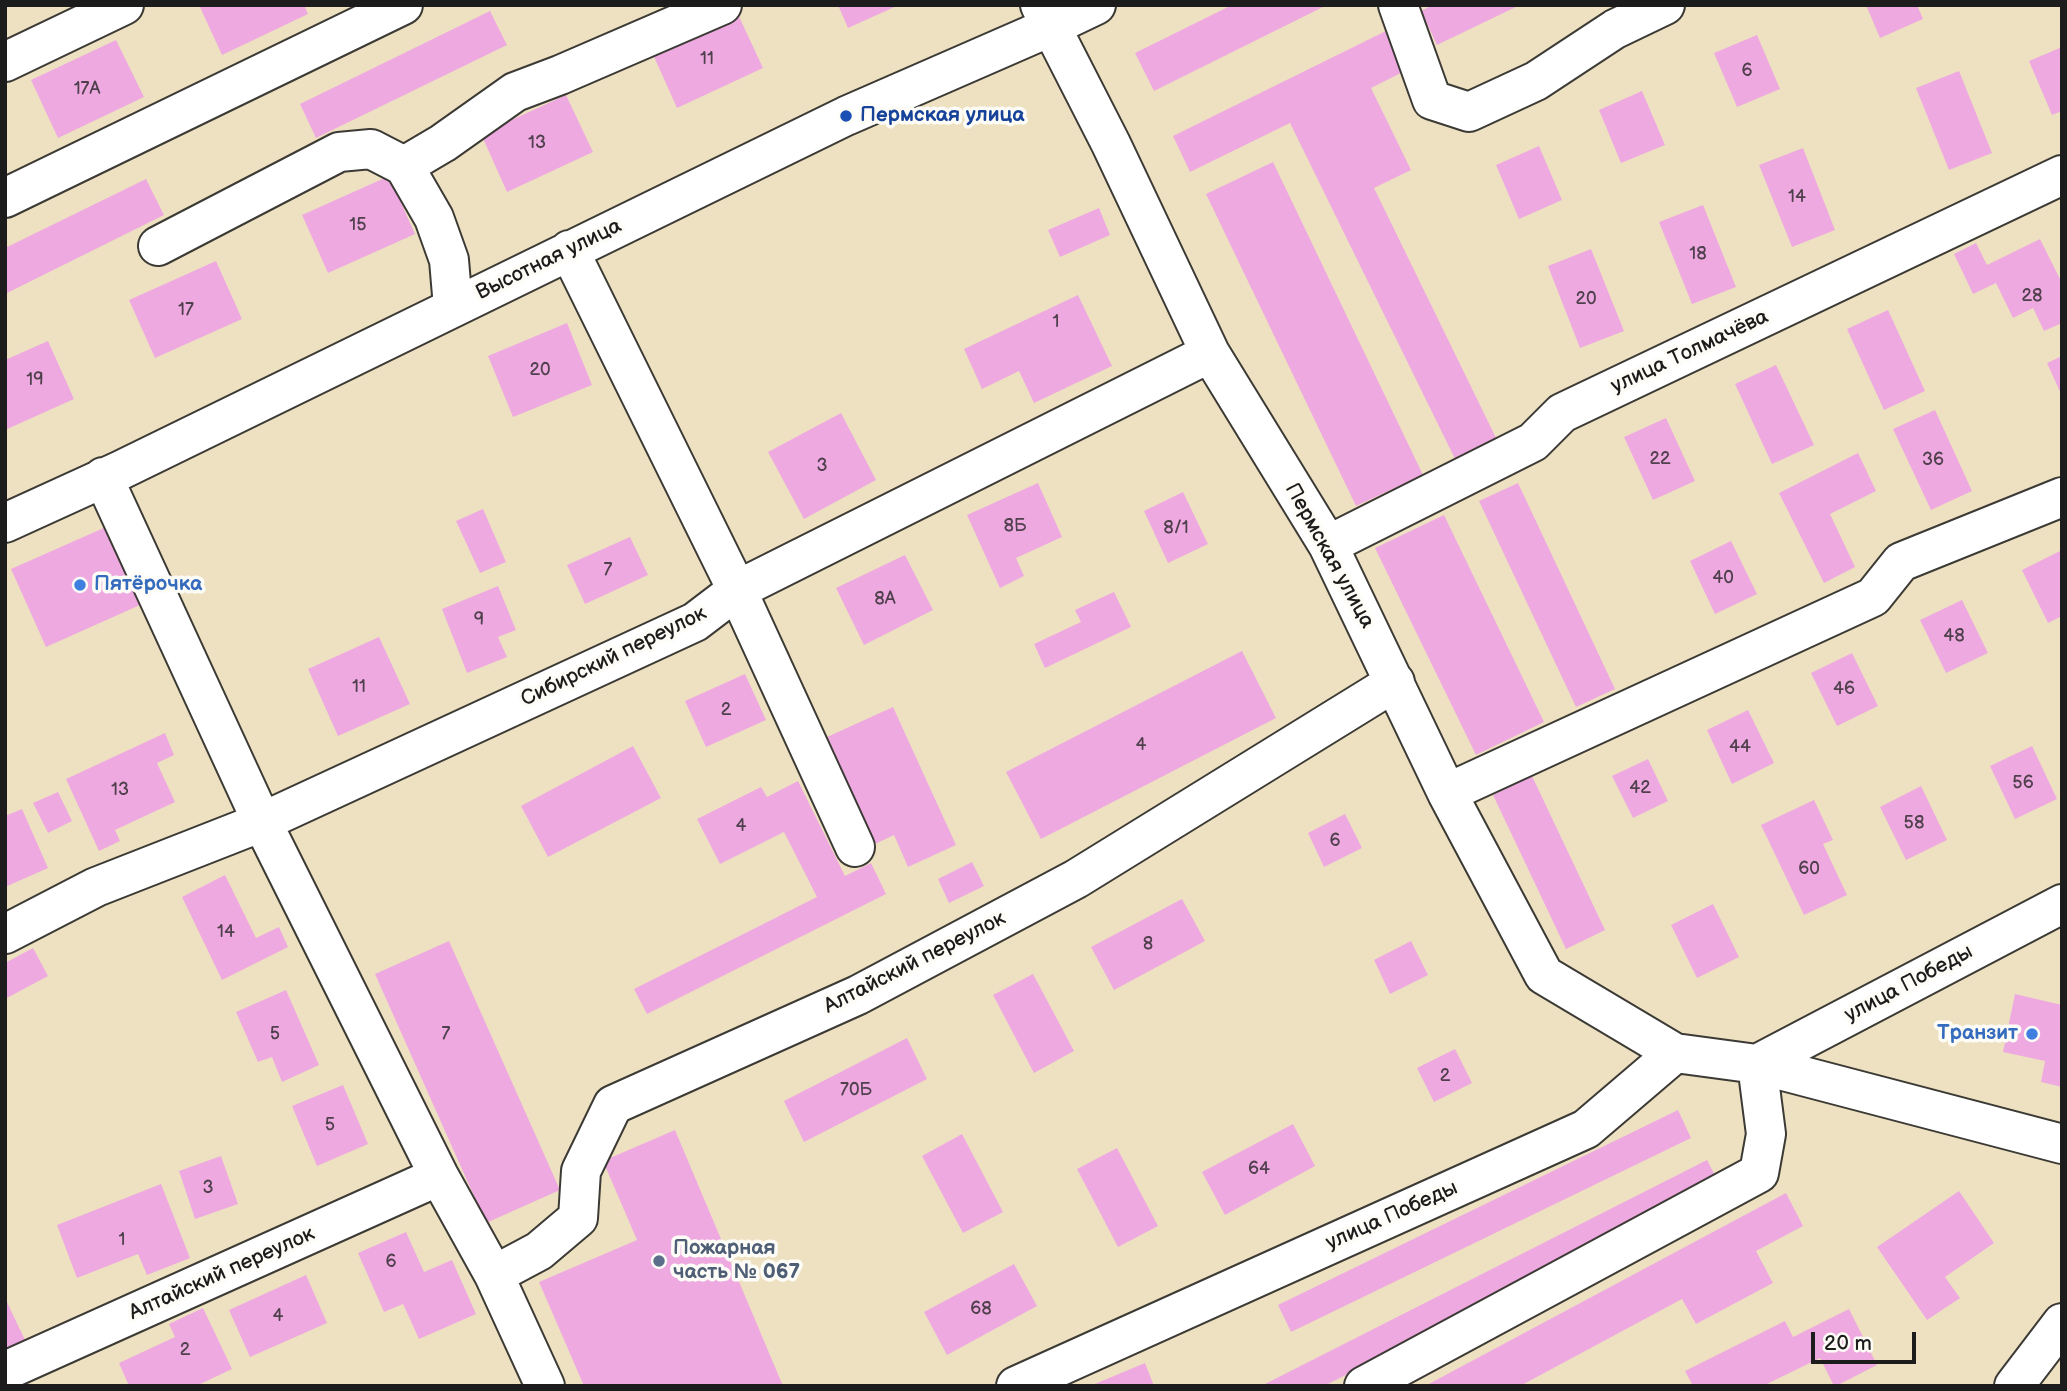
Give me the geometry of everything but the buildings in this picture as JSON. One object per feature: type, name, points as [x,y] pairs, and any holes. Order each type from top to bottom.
[{"type":"street","points":[[5,62],[124,5]]},
{"type":"street","points":[[5,198],[403,5]]},
{"type":"street","points":[[404,166],[443,143],[515,92],[722,5]]},
{"type":"street","name":"Высотная улица","points":[[5,523],[132,465],[1045,16],[1096,5]]},
{"type":"street","points":[[1398,5],[1432,100],[1469,112],[1536,81],[1615,29],[1665,5]]},
{"type":"street","name":"Пермская улица","points":[[1045,16],[1111,144],[1210,353],[1328,545],[1447,793],[1544,975],[1675,1053]]},
{"type":"street","points":[[158,246],[339,152],[371,149],[404,166],[434,218],[449,260],[453,307]]},
{"type":"street","name":"улица Толмачёва","points":[[1328,545],[1533,442],[1562,413],[2062,175]]},
{"type":"street","points":[[569,250],[737,590],[855,847]]},
{"type":"street","name":"Сибирский переулок","points":[[5,934],[96,887],[262,822],[695,622],[737,590],[1210,353]]},
{"type":"street","points":[[103,477],[262,822],[439,1176],[494,1275],[545,1386]]},
{"type":"street","points":[[1447,793],[1873,597],[1901,562],[2062,497]]},
{"type":"street","name":"Алтайский переулок","points":[[494,1275],[539,1251],[578,1218],[581,1171],[613,1105],[858,995],[1076,879],[1395,682]]},
{"type":"street","name":"улица Победы","points":[[1757,1064],[2062,904]]},
{"type":"street","points":[[1675,1053],[1757,1064],[2062,1144]]},
{"type":"street","name":"улица Победы","points":[[1016,1386],[1586,1129],[1675,1053]]},
{"type":"street","points":[[1364,1386],[1759,1173],[1766,1134],[1757,1064]]},
{"type":"street","name":"Алтайский переулок","points":[[5,1371],[439,1176]]},
{"type":"street","points":[[2014,1386],[2062,1323]]},
{"type":"place","name":"Пермская улица","points":[[846,116]]},
{"type":"place","name":"Пятёрочка","points":[[80,585]]},
{"type":"place","name":"Транзит","points":[[2032,1034]]},
{"type":"place","name":"Пожарная часть № 067","points":[[659,1261]]}]
